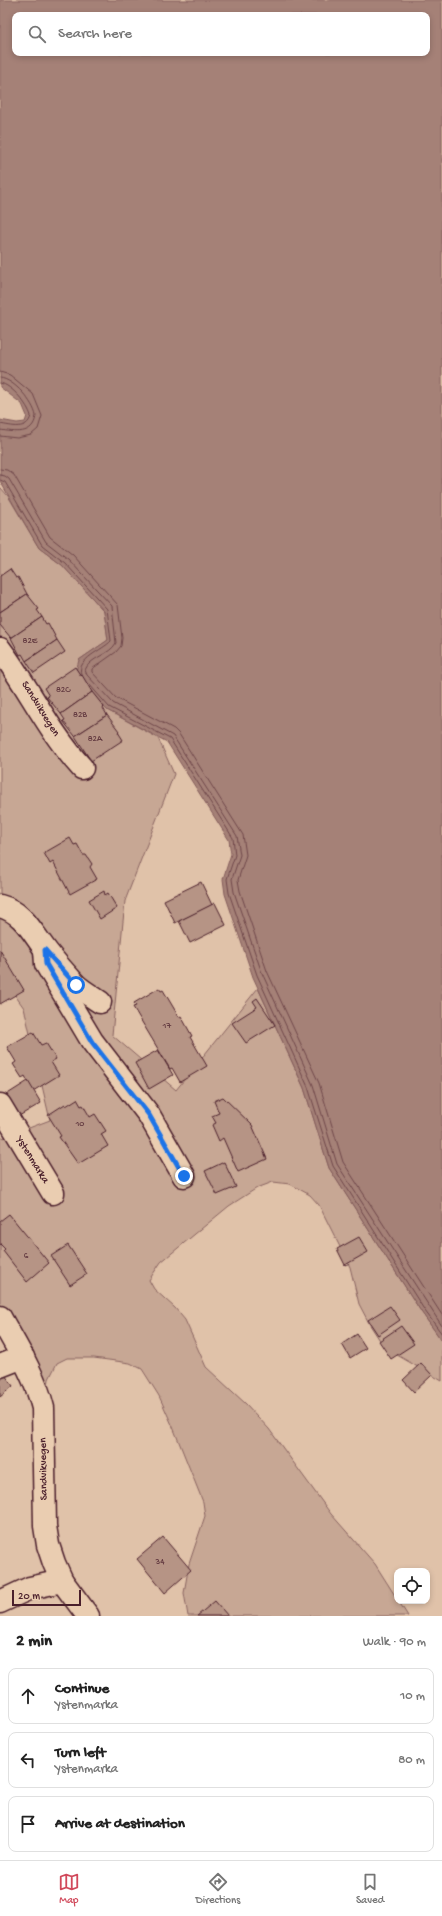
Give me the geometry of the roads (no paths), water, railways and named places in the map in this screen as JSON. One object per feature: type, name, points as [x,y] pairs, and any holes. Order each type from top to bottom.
[{"type":"street","name":"Sandvikvegen","points":[[0,649],[16,671],[59,739],[82,768]]},
{"type":"street","points":[[0,906],[8,908],[18,915],[28,925],[45,950],[76,985],[100,1002]]},
{"type":"street","points":[[45,950],[46,964],[92,1042],[149,1115],[184,1176]]},
{"type":"street","name":"Ystenmarka","points":[[0,1105],[30,1158],[53,1193]]},
{"type":"street","name":"Sandvikvegen","points":[[0,1317],[23,1357],[39,1392],[42,1408],[45,1526],[54,1564],[62,1581],[88,1616]]},
{"type":"street","points":[[0,1366],[23,1357]]},
{"type":"street","points":[[0,1602],[30,1588],[62,1581]]},
{"type":"water","points":[[0,0],[442,0],[442,1341],[422,1313],[329,1168],[304,1088],[253,977],[225,894],[223,879],[231,854],[229,840],[167,742],[107,710],[79,680],[76,671],[79,660],[108,640],[104,611],[62,565],[39,548],[0,481],[0,420],[17,423],[25,422],[27,416],[22,404],[0,387]]}]
